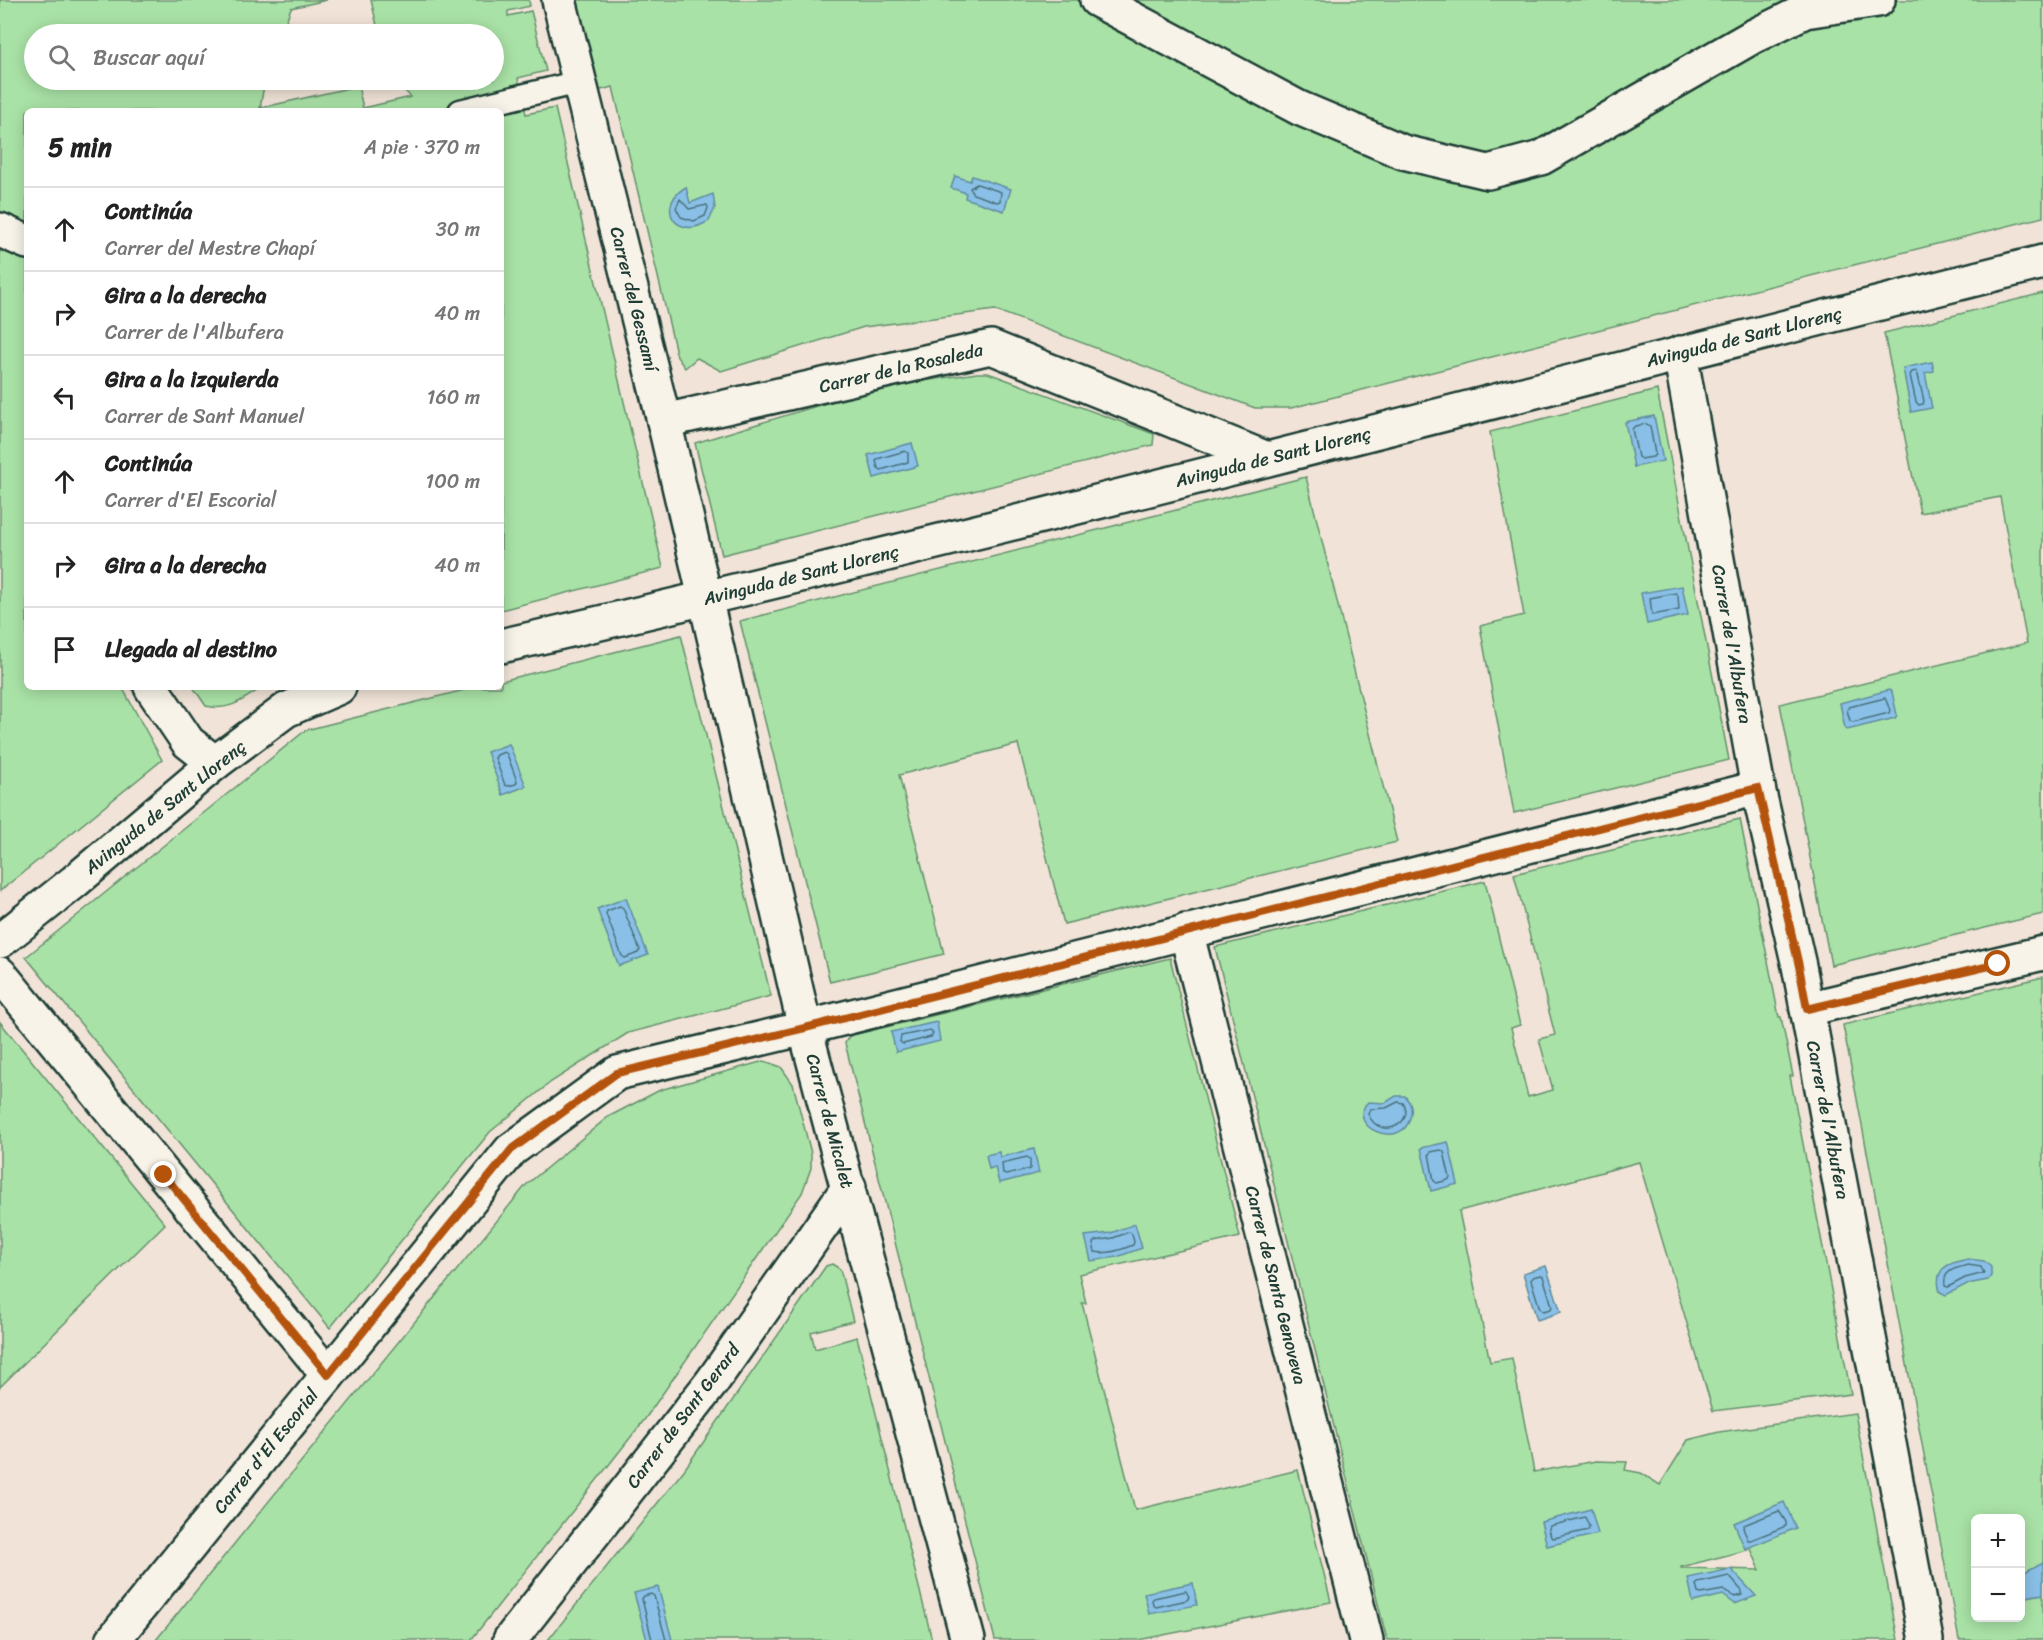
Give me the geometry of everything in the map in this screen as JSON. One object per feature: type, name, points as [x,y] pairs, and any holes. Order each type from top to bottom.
[{"type":"street","name":"Carrer del Gessamí","points":[[559,0],[706,599]]},
{"type":"street","points":[[1097,0],[1299,108],[1403,152],[1488,172],[1541,158],[1752,38],[1805,11],[1878,0]]},
{"type":"street","points":[[0,230],[24,241]]},
{"type":"street","name":"Avinguda de Sant Llorenç","points":[[504,645],[706,599],[2043,262]]},
{"type":"street","name":"Carrer de la Rosaleda","points":[[664,421],[991,347],[1264,458]]},
{"type":"street","name":"Carrer de l'Albufera","points":[[1680,353],[1758,788],[1799,966],[1926,1640]]},
{"type":"street","name":"Carrer de Micalet","points":[[706,599],[805,1028],[968,1640]]},
{"type":"street","points":[[153,690],[188,742],[215,763]]},
{"type":"street","name":"Avinguda de Sant Llorenç","points":[[0,941],[215,763],[286,710],[332,690]]},
{"type":"street","name":"Carrer d'El Escorial","points":[[113,1640],[511,1150],[617,1073],[805,1028],[1758,788]]},
{"type":"street","name":"Carrer de Santa Genoveva","points":[[1186,931],[1366,1640]]},
{"type":"street","points":[[1807,1009],[2043,953]]},
{"type":"street","points":[[0,974],[328,1375]]},
{"type":"street","name":"Carrer de Sant Gerard","points":[[510,1640],[712,1382],[849,1187]]},
{"type":"lane","points":[[472,108],[579,82]]},
{"type":"green space","points":[[0,0],[327,0],[291,8],[285,24],[24,24],[24,90],[263,90],[260,108],[24,108],[24,690],[124,690],[162,760],[0,891]]},
{"type":"green space","points":[[371,0],[529,0],[530,6],[508,11],[508,16],[531,11],[546,71],[518,78],[520,88],[457,108],[363,108],[411,97],[404,90],[504,90],[504,24],[377,24]]},
{"type":"green space","points":[[569,0],[2043,0],[2043,217],[1291,408],[1255,408],[995,310],[864,327],[721,371],[697,358],[685,368],[677,357],[613,87],[589,93]]},
{"type":"green space","points":[[340,90],[359,90],[363,108],[260,108]]},
{"type":"green space","points":[[523,102],[526,114],[555,108],[663,568],[504,609],[504,110]]},
{"type":"green space","points":[[2043,293],[2043,914],[1831,965],[1780,704],[2027,643],[2000,497],[1920,513],[1884,333]]},
{"type":"green space","points":[[988,373],[1154,434],[1153,445],[722,555],[695,443],[876,388]]},
{"type":"green space","points":[[1657,390],[1729,760],[1514,813],[1480,626],[1524,615],[1490,432]]},
{"type":"green space","points":[[1306,477],[1397,842],[1064,924],[1018,744],[899,775],[944,954],[830,982],[740,621]]},
{"type":"green space","points":[[681,635],[771,996],[628,1033],[551,1082],[490,1132],[330,1328],[26,957],[306,730],[464,690],[504,690],[504,680]]},
{"type":"green space","points":[[195,690],[258,690],[229,706],[206,706]]},
{"type":"green space","points":[[1740,819],[1793,1076],[1790,1076],[1851,1394],[1713,1411],[1639,1162],[1459,1211],[1490,1362],[1512,1358],[1534,1472],[1596,1461],[1627,1462],[1625,1470],[1641,1473],[1660,1485],[1688,1440],[1719,1432],[1855,1413],[1898,1640],[1387,1640],[1215,947],[1485,881],[1520,1025],[1511,1028],[1528,1097],[1553,1090],[1539,1039],[1555,1035],[1514,874]],"holes":[[[1751,1549],[1760,1570],[1681,1568],[1681,1567]]]},
{"type":"green space","points":[[1170,958],[1240,1237],[1079,1274],[1086,1303],[1082,1303],[1135,1510],[1298,1470],[1331,1602],[1138,1640],[995,1640],[845,1043],[849,1036]]},
{"type":"green space","points":[[2043,977],[2043,1640],[1959,1640],[1843,1025]]},
{"type":"green space","points":[[0,1022],[165,1224],[0,1387]]},
{"type":"green space","points":[[764,1061],[781,1067],[793,1084],[811,1153],[811,1168],[802,1193],[645,1419],[471,1640],[156,1640],[526,1185],[608,1117],[660,1090]]},
{"type":"green space","points":[[832,1264],[840,1269],[853,1321],[811,1332],[815,1349],[857,1337],[932,1640],[548,1640],[684,1470],[826,1266]]},
{"type":"water","points":[[955,176],[970,181],[972,176],[1011,189],[1004,211],[965,198],[966,193],[951,188]]},
{"type":"water","points":[[686,187],[690,203],[713,194],[715,208],[709,221],[697,227],[686,227],[679,224],[671,214],[673,200]]},
{"type":"water","points":[[1932,362],[1934,371],[1925,373],[1932,408],[1911,412],[1903,368]]},
{"type":"water","points":[[1654,416],[1663,461],[1634,467],[1625,422]]},
{"type":"water","points":[[912,443],[918,466],[874,478],[868,455]]},
{"type":"water","points":[[1682,586],[1688,615],[1647,624],[1641,593]]},
{"type":"water","points":[[1889,690],[1892,692],[1897,715],[1895,718],[1845,729],[1840,703]]},
{"type":"water","points":[[509,744],[526,786],[503,795],[487,752]]},
{"type":"water","points":[[626,898],[648,955],[619,966],[597,909]]},
{"type":"water","points":[[937,1022],[940,1041],[896,1052],[891,1032]]},
{"type":"water","points":[[1396,1096],[1405,1096],[1411,1106],[1410,1118],[1405,1128],[1397,1133],[1387,1134],[1369,1127],[1363,1120],[1363,1111],[1368,1102],[1385,1103]]},
{"type":"water","points":[[1448,1142],[1458,1184],[1431,1191],[1421,1148]]},
{"type":"water","points":[[1034,1149],[1039,1173],[999,1183],[995,1167],[989,1169],[986,1155],[999,1152],[1000,1157]]},
{"type":"water","points":[[1135,1224],[1142,1248],[1117,1257],[1091,1261],[1085,1236],[1111,1233]]},
{"type":"water","points":[[1968,1259],[1984,1261],[1991,1267],[1991,1276],[1988,1280],[1967,1284],[1946,1295],[1940,1292],[1939,1277],[1944,1268],[1954,1262]]},
{"type":"water","points":[[1546,1266],[1561,1312],[1537,1320],[1523,1273]]},
{"type":"water","points":[[1784,1502],[1796,1528],[1745,1549],[1734,1523]]},
{"type":"water","points":[[1591,1509],[1598,1534],[1547,1546],[1541,1522]]},
{"type":"water","points":[[2043,1562],[2043,1594],[2025,1597],[2025,1572]]},
{"type":"water","points":[[1731,1569],[1756,1596],[1735,1604],[1723,1595],[1693,1602],[1688,1578]]},
{"type":"water","points":[[1193,1583],[1197,1605],[1149,1614],[1144,1593]]},
{"type":"water","points":[[658,1587],[672,1640],[647,1640],[634,1593]]},
{"type":"route","points":[[164,1175],[328,1375],[511,1150],[617,1073],[805,1028],[1758,788],[1807,1009],[1998,964]]}]
